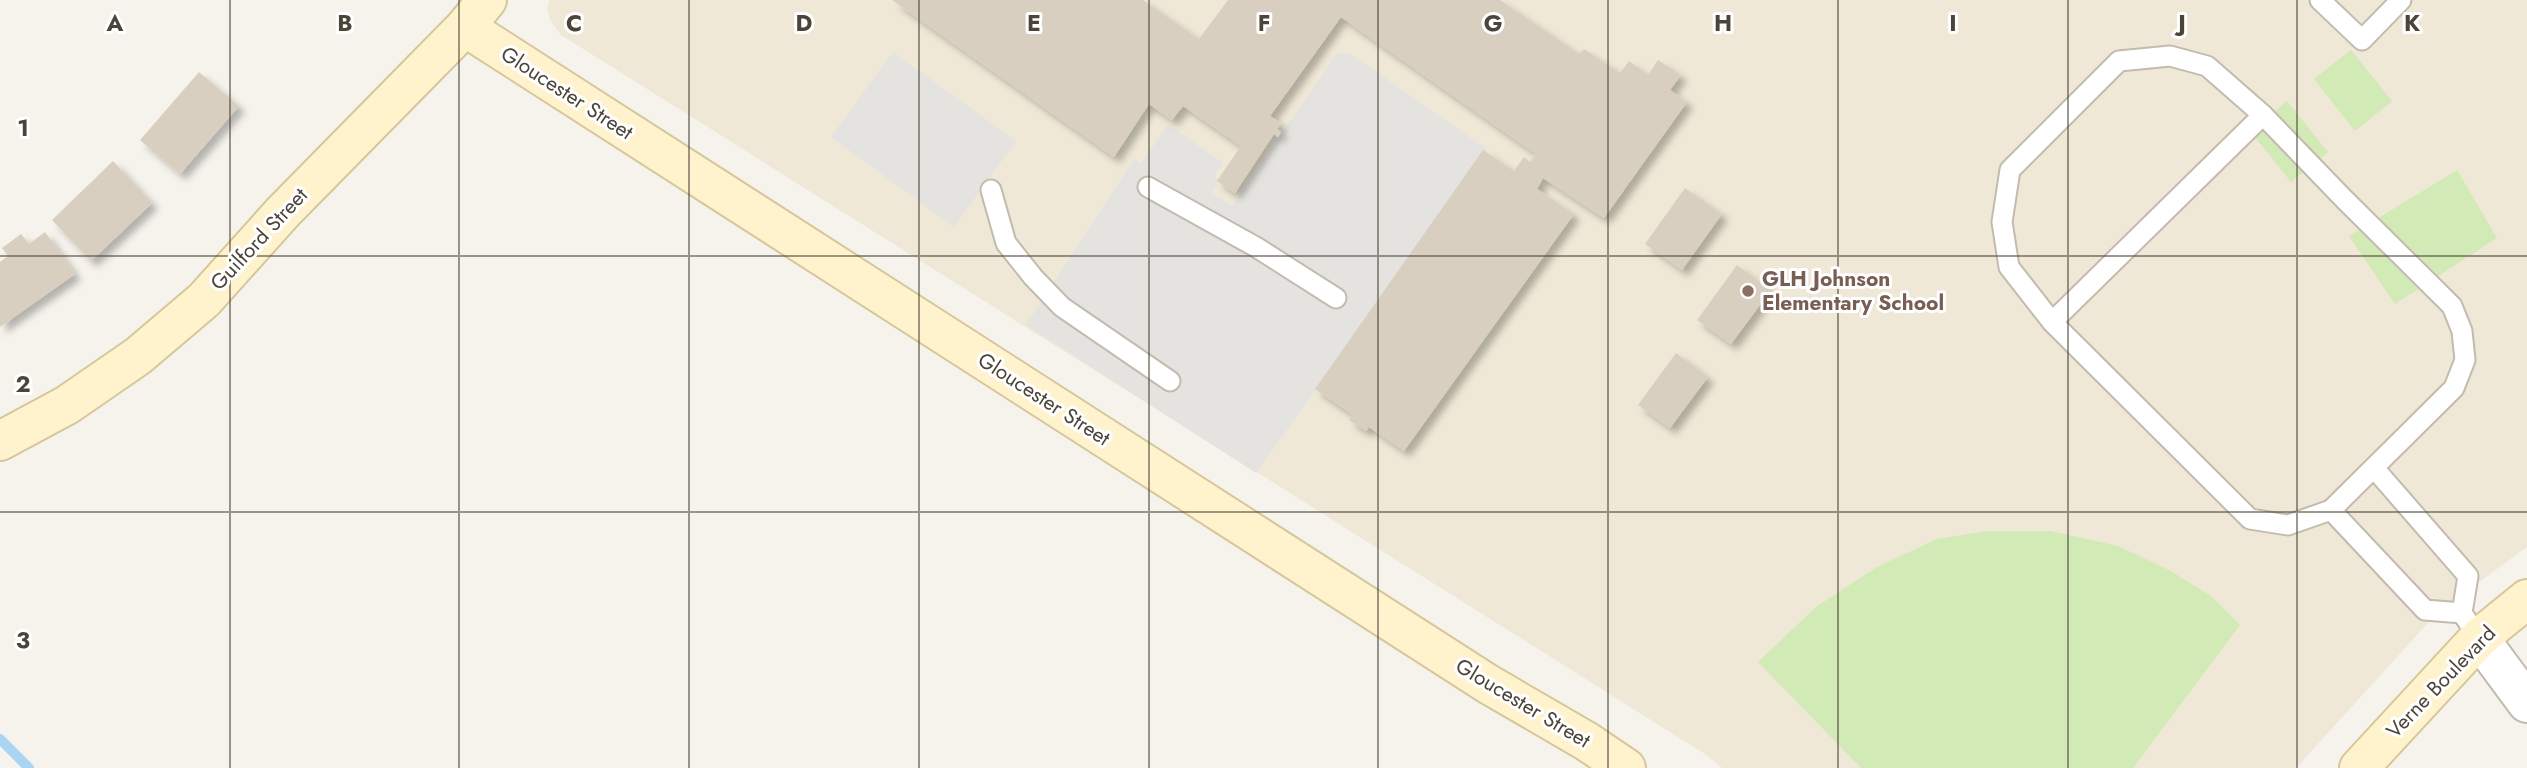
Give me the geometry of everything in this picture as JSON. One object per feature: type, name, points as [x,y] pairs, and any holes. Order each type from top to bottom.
[{"type":"street","name":"Guilford Street","points":[[0,441],[67,405],[138,356],[204,300],[283,212],[476,13]]},
{"type":"street","name":"Gloucester Street","points":[[476,13],[1488,684],[1586,741],[1626,768]]},
{"type":"street","name":"Verne Boulevard","points":[[2360,768],[2470,626],[2527,599]]},
{"type":"street","points":[[2470,626],[2527,703]]},
{"type":"lane","points":[[2320,0],[2362,40],[2401,0]]},
{"type":"lane","points":[[2170,57],[2207,66],[2263,115],[2452,306],[2462,331],[2465,360],[2454,388],[2331,510],[2288,525],[2250,519],[2052,322],[2009,267],[2001,222],[2010,170],[2119,61],[2170,57]]},
{"type":"lane","points":[[2052,322],[2263,115]]},
{"type":"lane","points":[[1148,187],[1256,247],[1336,298]]},
{"type":"lane","points":[[991,190],[1006,243],[1033,277],[1062,307],[1170,382]]},
{"type":"lane","points":[[2331,510],[2425,610],[2470,626],[2468,576],[2374,468]]},
{"type":"shaded area","name":"GLH Johnson Elementary School","points":[[550,0],[2527,0],[2527,547],[2437,613],[2296,768],[1722,768],[1705,754],[561,35],[550,20],[547,8]]},
{"type":"shaded area","points":[[893,52],[1016,141],[954,227],[831,137]]},
{"type":"shaded area","points":[[1337,53],[1351,54],[1488,150],[1256,473],[1026,325],[1134,159],[1141,164],[1168,124],[1223,163],[1214,176],[1220,180],[1212,192],[1232,206]]},
{"type":"green space","points":[[2351,50],[2392,101],[2355,131],[2314,79]]},
{"type":"green space","points":[[2287,101],[2328,152],[2291,182],[2250,131]]},
{"type":"green space","points":[[2457,170],[2497,238],[2395,304],[2349,236]]},
{"type":"green space","points":[[1987,531],[2051,531],[2118,546],[2169,570],[2211,596],[2240,625],[2133,768],[1861,768],[1758,662],[1816,607],[1877,567],[1937,539]]},
{"type":"building","points":[[892,0],[1143,0],[1199,39],[1228,0],[1500,0],[1579,54],[1584,49],[1620,73],[1629,61],[1648,75],[1658,60],[1681,75],[1670,90],[1687,102],[1604,218],[1543,178],[1537,189],[1574,214],[1404,451],[1369,427],[1366,431],[1349,420],[1352,414],[1315,389],[1483,150],[1514,171],[1524,157],[1530,162],[1536,154],[1341,17],[1270,116],[1281,123],[1277,129],[1281,132],[1278,137],[1274,134],[1235,193],[1217,181],[1241,146],[1183,106],[1172,120],[1149,104],[1114,157]]},
{"type":"building","points":[[199,72],[239,106],[180,174],[140,140]]},
{"type":"building","points":[[113,161],[152,203],[91,261],[52,220]]},
{"type":"building","points":[[1685,188],[1722,214],[1682,270],[1645,244]]},
{"type":"building","points":[[45,232],[75,274],[0,327],[0,262],[8,256],[2,248],[21,234],[29,244]]},
{"type":"building","points":[[1737,265],[1771,290],[1731,344],[1697,320]]},
{"type":"building","points":[[1676,353],[1708,377],[1670,428],[1638,405]]},
{"type":"waterway","points":[[0,739],[29,768]]},
{"type":"place","name":"GLH Johnson Elementary School","points":[[1748,291]]}]
